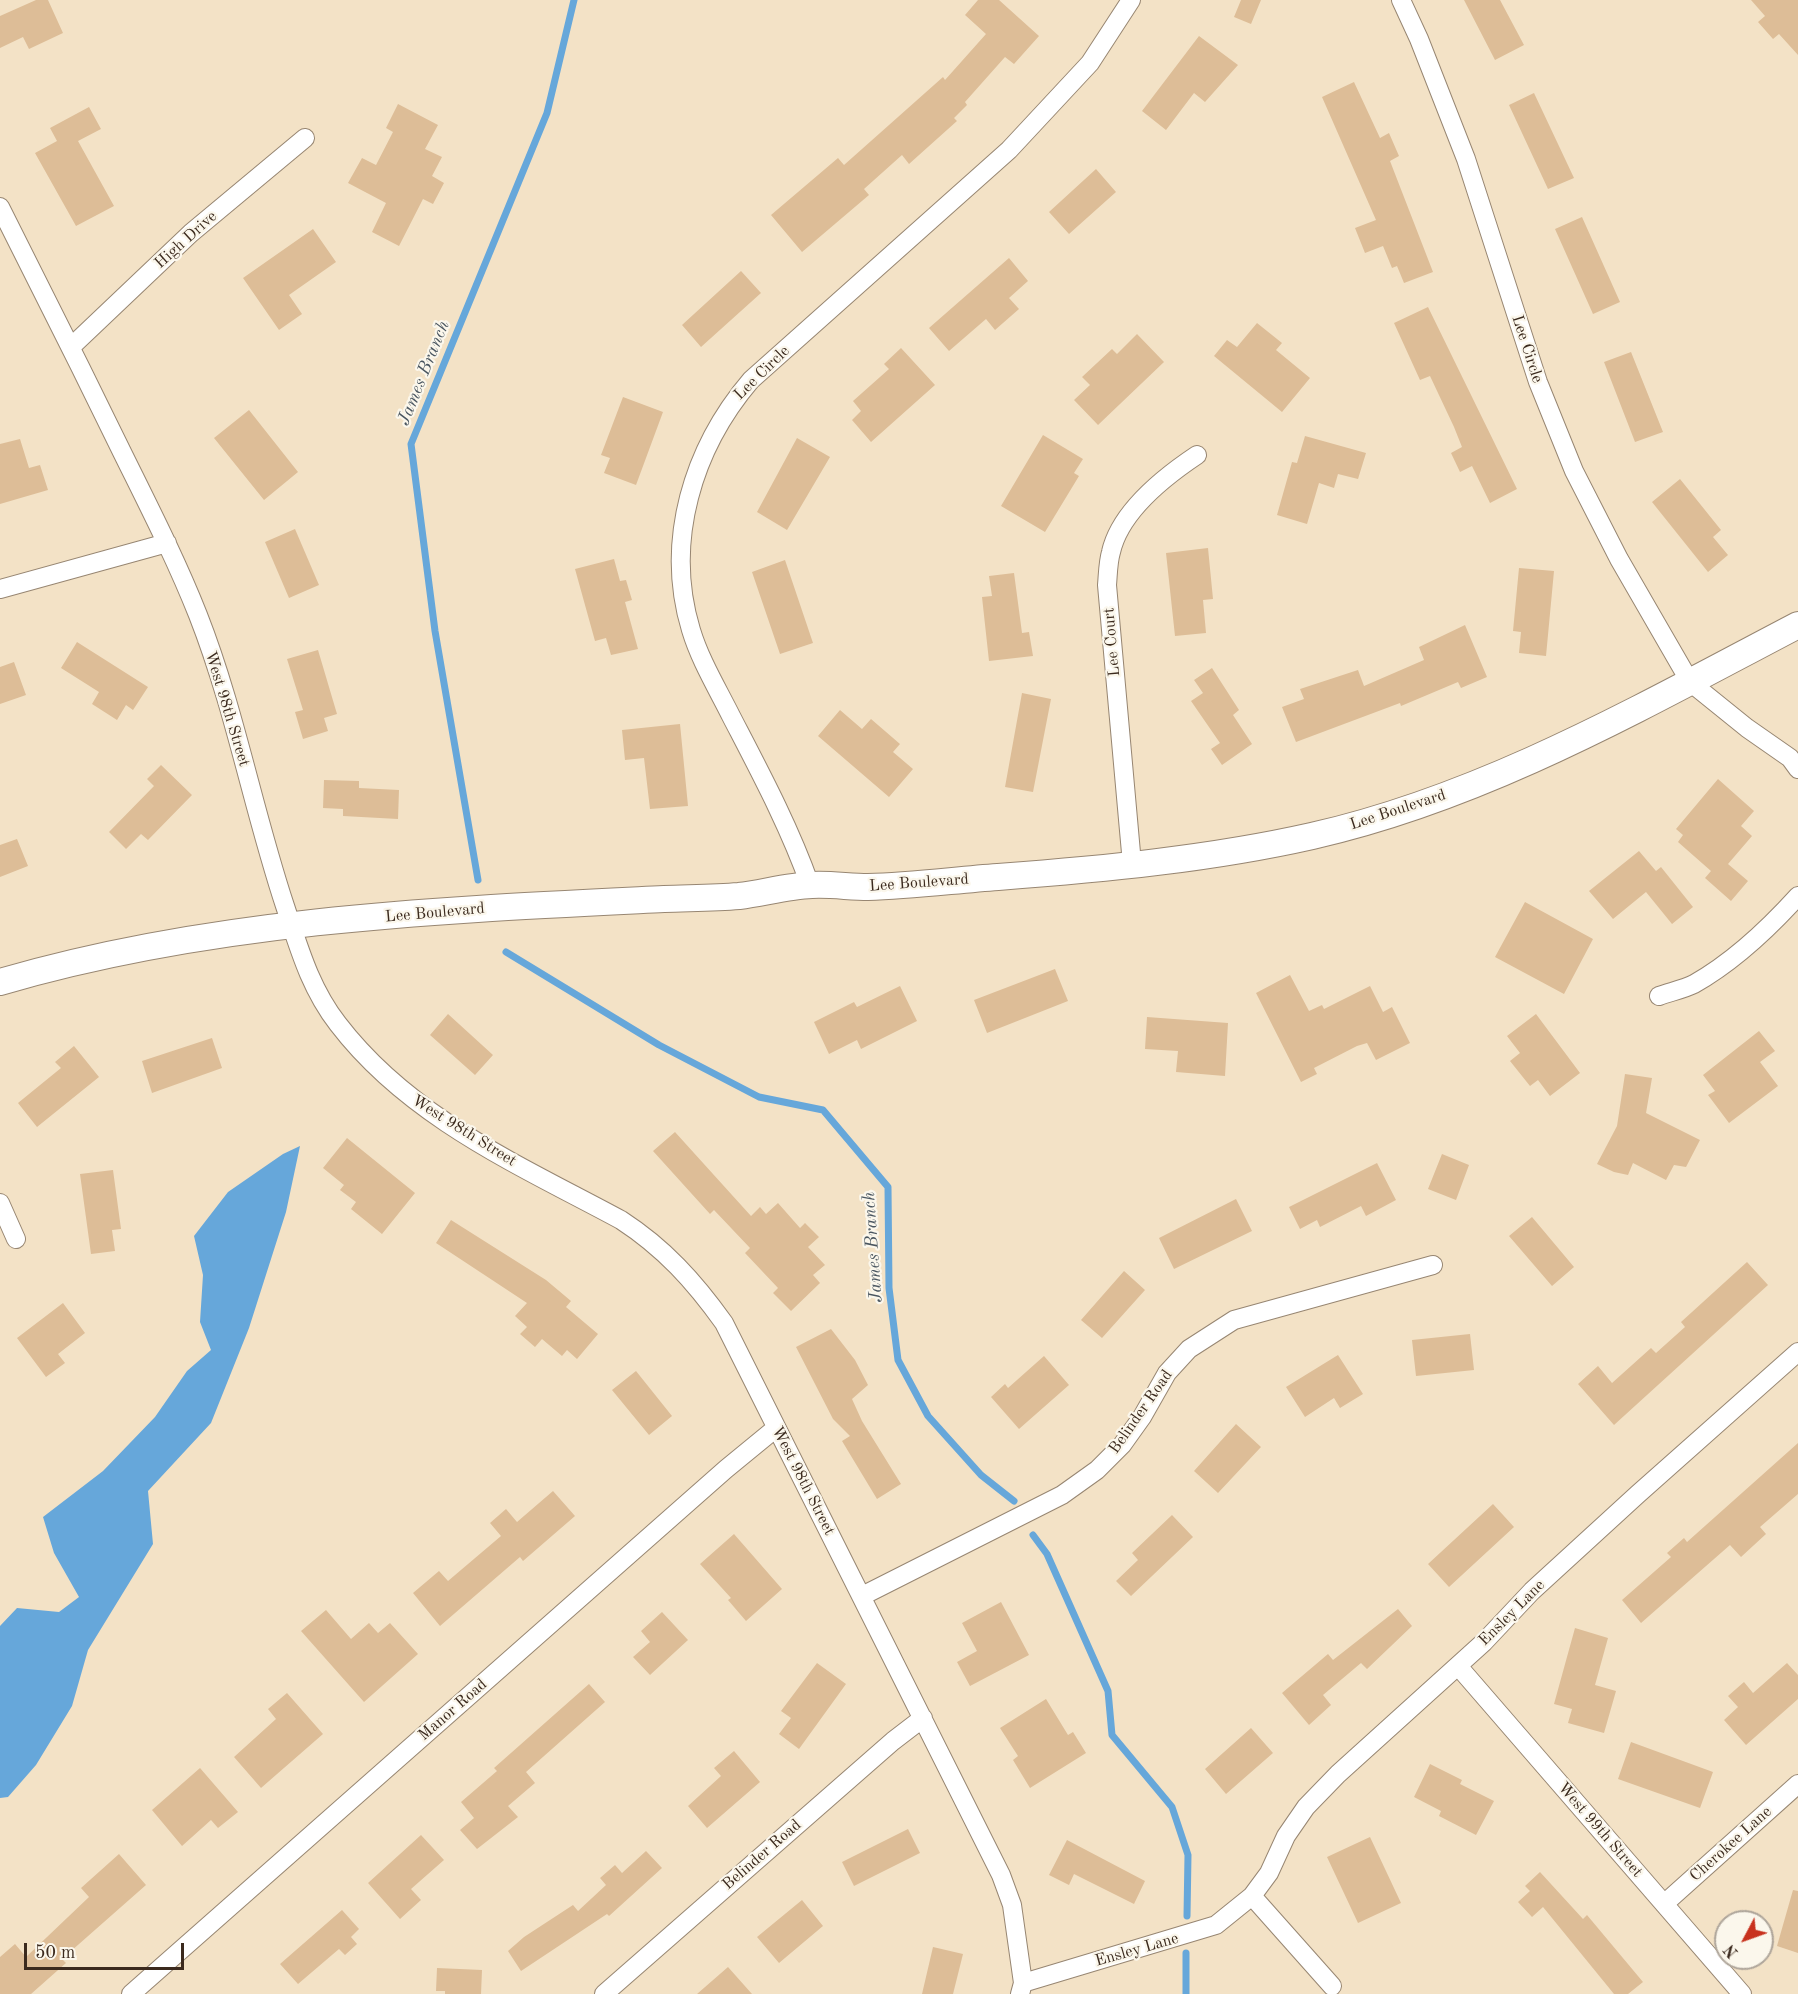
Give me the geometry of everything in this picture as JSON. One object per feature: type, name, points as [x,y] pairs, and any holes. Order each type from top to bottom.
[{"type":"street","name":"Lee Circle","points":[[810,885],[792,836],[706,667],[691,632],[683,600],[681,570],[683,533],[693,481],[704,452],[730,405],[751,380],[1009,150],[1090,63],[1131,0]]},
{"type":"street","name":"Lee Circle","points":[[1401,0],[1448,111],[1538,382],[1574,471],[1618,559],[1690,682]]},
{"type":"street","name":"High Drive","points":[[71,347],[192,233],[305,138]]},
{"type":"street","name":"West 98th Street","points":[[0,207],[167,543],[199,617],[291,926],[311,985],[335,1021],[382,1074],[420,1107],[478,1144],[621,1220],[642,1234],[680,1267],[724,1323],[1001,1875],[1012,1905],[1022,1988]]},
{"type":"street","name":"Lee Court","points":[[1132,864],[1107,585],[1111,551],[1123,523],[1180,466],[1197,455]]},
{"type":"street","points":[[0,589],[167,543]]},
{"type":"street","name":"Lee Boulevard","points":[[0,982],[70,962],[160,943],[291,926],[424,913],[737,896],[810,885],[869,887],[1132,864],[1252,849],[1318,835],[1393,814],[1496,775],[1568,743],[1798,625]]},
{"type":"street","points":[[1690,682],[1747,728],[1790,758],[1798,769]]},
{"type":"street","points":[[1659,996],[1694,984],[1778,918],[1798,896]]},
{"type":"street","points":[[0,1203],[16,1239]]},
{"type":"street","name":"Belinder Road","points":[[862,1596],[1062,1495],[1097,1470],[1122,1445],[1142,1417],[1167,1373],[1189,1348],[1205,1336],[1234,1320],[1433,1265]]},
{"type":"street","name":"Ensley Lane","points":[[1022,1988],[1216,1925],[1252,1896],[1269,1873],[1286,1836],[1306,1807],[1458,1666],[1532,1591],[1798,1352]]},
{"type":"street","name":"Manor Road","points":[[131,1994],[726,1469],[776,1428]]},
{"type":"street","name":"West 99th Street","points":[[1458,1666],[1742,1994]]},
{"type":"street","name":"Belinder Road","points":[[604,1994],[893,1741],[924,1719]]},
{"type":"street","name":"Cherokee Lane","points":[[1664,1904],[1798,1784]]},
{"type":"street","points":[[1252,1896],[1332,1986]]},
{"type":"water","points":[[300,1146],[286,1212],[249,1328],[211,1423],[148,1491],[153,1544],[88,1650],[72,1706],[36,1765],[8,1797],[0,1798],[0,1626],[17,1608],[59,1612],[79,1597],[54,1553],[43,1517],[103,1471],[155,1417],[187,1371],[211,1350],[200,1322],[203,1275],[194,1236],[228,1192],[283,1154]]},
{"type":"building","points":[[36,0],[48,0],[63,33],[29,49],[23,37],[0,48],[0,16]]},
{"type":"building","points":[[978,0],[999,0],[1039,36],[1014,64],[1005,57],[965,102],[967,105],[954,118],[957,121],[909,164],[902,155],[864,189],[869,195],[802,252],[771,215],[838,158],[844,165],[943,77],[945,80],[986,34],[965,15]]},
{"type":"building","points":[[1241,0],[1261,0],[1251,24],[1234,17]]},
{"type":"building","points":[[1464,0],[1500,0],[1524,45],[1495,60]]},
{"type":"building","points":[[1751,0],[1798,0],[1798,55],[1779,34],[1773,39],[1758,22],[1765,16]]},
{"type":"building","points":[[1199,36],[1238,65],[1205,102],[1194,93],[1166,130],[1142,111]]},
{"type":"building","points":[[1354,82],[1380,138],[1389,133],[1399,156],[1390,161],[1433,272],[1404,283],[1397,266],[1392,268],[1383,246],[1365,253],[1355,228],[1376,220],[1322,97]]},
{"type":"building","points":[[1534,93],[1574,178],[1548,189],[1509,105]]},
{"type":"building","points":[[398,104],[438,125],[425,149],[442,157],[432,176],[444,183],[433,204],[423,199],[399,246],[372,232],[386,203],[348,183],[362,158],[376,165],[393,132],[386,128]]},
{"type":"building","points":[[89,107],[101,129],[78,141],[114,206],[76,226],[35,153],[57,141],[50,128]]},
{"type":"building","points":[[1096,169],[1116,192],[1069,234],[1049,212]]},
{"type":"building","points":[[1582,217],[1620,302],[1593,314],[1555,229]]},
{"type":"building","points":[[313,229],[336,262],[289,295],[302,314],[279,330],[243,278]]},
{"type":"building","points":[[1009,258],[1028,281],[1009,298],[1019,309],[995,330],[986,319],[949,351],[929,328]]},
{"type":"building","points":[[741,271],[761,293],[701,347],[682,325]]},
{"type":"building","points":[[1428,307],[1517,489],[1490,503],[1472,466],[1460,472],[1451,453],[1462,447],[1454,427],[1430,376],[1420,380],[1394,323]]},
{"type":"building","points":[[1257,323],[1282,343],[1276,350],[1310,378],[1282,412],[1214,356],[1227,340],[1237,347]]},
{"type":"building","points":[[1137,334],[1164,362],[1098,425],[1074,400],[1090,385],[1082,377],[1112,349],[1117,354]]},
{"type":"building","points":[[901,348],[935,385],[871,442],[852,420],[861,411],[853,401],[889,369],[884,364]]},
{"type":"building","points":[[1631,352],[1663,432],[1635,442],[1604,362]]},
{"type":"building","points":[[623,397],[663,412],[636,485],[604,473],[610,458],[601,455]]},
{"type":"building","points":[[249,410],[298,472],[264,500],[214,438]]},
{"type":"building","points":[[1043,435],[1083,459],[1074,473],[1079,476],[1045,532],[1001,506]]},
{"type":"building","points":[[1305,436],[1366,453],[1358,479],[1338,474],[1334,488],[1319,483],[1307,524],[1277,515],[1292,462],[1297,463]]},
{"type":"building","points":[[797,438],[830,457],[787,530],[757,512]]},
{"type":"building","points":[[20,439],[29,468],[40,465],[48,490],[0,504],[0,444]]},
{"type":"building","points":[[1680,479],[1721,530],[1713,537],[1728,555],[1708,572],[1652,502]]},
{"type":"building","points":[[295,529],[319,585],[289,598],[265,542]]},
{"type":"building","points":[[1208,548],[1213,599],[1203,600],[1206,633],[1175,636],[1166,553]]},
{"type":"building","points":[[614,559],[620,581],[626,580],[632,600],[625,602],[638,649],[611,655],[606,638],[595,641],[575,569]]},
{"type":"building","points":[[785,560],[813,643],[780,654],[752,572]]},
{"type":"building","points":[[1519,568],[1554,571],[1546,656],[1519,653],[1521,632],[1513,631]]},
{"type":"building","points":[[1014,573],[1022,633],[1029,632],[1033,656],[989,661],[982,597],[992,596],[989,576]]},
{"type":"building","points":[[1465,625],[1487,677],[1461,688],[1458,682],[1401,706],[1400,703],[1296,742],[1282,707],[1304,699],[1300,689],[1358,670],[1364,686],[1424,660],[1419,647]]},
{"type":"building","points":[[77,642],[148,687],[133,710],[126,705],[117,720],[92,704],[99,692],[61,668]]},
{"type":"building","points":[[318,650],[337,714],[324,718],[328,731],[303,739],[295,712],[303,710],[287,659]]},
{"type":"building","points":[[14,662],[26,695],[0,704],[0,667]]},
{"type":"building","points":[[1212,668],[1239,710],[1233,715],[1252,744],[1222,765],[1211,749],[1220,743],[1191,701],[1203,693],[1194,680]]},
{"type":"building","points":[[1022,693],[1051,699],[1033,792],[1005,787]]},
{"type":"building","points":[[840,710],[862,729],[871,719],[900,744],[893,752],[913,769],[889,797],[818,736]]},
{"type":"building","points":[[680,724],[688,806],[650,809],[644,758],[625,760],[622,730]]},
{"type":"building","points":[[161,765],[192,795],[148,840],[141,834],[126,849],[109,832],[154,786],[147,779]]},
{"type":"building","points":[[1718,779],[1754,811],[1741,826],[1752,836],[1728,864],[1748,881],[1731,901],[1705,878],[1711,871],[1678,842],[1683,835],[1676,829]]},
{"type":"building","points":[[324,780],[359,781],[359,788],[399,790],[398,819],[343,816],[343,809],[323,808]]},
{"type":"building","points":[[17,839],[28,866],[0,877],[0,845]]},
{"type":"building","points":[[1639,851],[1656,871],[1661,867],[1693,907],[1672,924],[1646,892],[1613,919],[1589,891]]},
{"type":"building","points":[[1525,902],[1593,939],[1564,994],[1495,957]]},
{"type":"building","points":[[1055,969],[1068,1001],[987,1033],[974,1000]]},
{"type":"building","points":[[1290,975],[1309,1011],[1322,1005],[1324,1009],[1370,986],[1383,1012],[1392,1007],[1410,1043],[1376,1060],[1367,1043],[1357,1046],[1314,1068],[1317,1074],[1301,1082],[1256,993]]},
{"type":"building","points":[[900,986],[917,1021],[861,1049],[857,1040],[829,1054],[814,1022],[854,1002],[857,1007]]},
{"type":"building","points":[[448,1014],[493,1055],[475,1075],[430,1035]]},
{"type":"building","points":[[1536,1014],[1580,1073],[1550,1096],[1538,1080],[1530,1086],[1510,1061],[1520,1053],[1507,1036]]},
{"type":"building","points":[[1147,1017],[1228,1023],[1225,1076],[1176,1072],[1178,1051],[1145,1049]]},
{"type":"building","points":[[1759,1031],[1775,1051],[1760,1062],[1778,1086],[1729,1123],[1708,1095],[1715,1091],[1703,1075]]},
{"type":"building","points":[[212,1038],[222,1068],[152,1093],[142,1061]]},
{"type":"building","points":[[74,1046],[99,1077],[37,1127],[18,1103],[61,1068],[55,1062]]},
{"type":"building","points":[[1625,1074],[1652,1078],[1646,1113],[1700,1140],[1686,1167],[1674,1165],[1666,1180],[1633,1163],[1628,1175],[1614,1172],[1597,1164],[1617,1126]]},
{"type":"building","points":[[675,1132],[751,1216],[760,1207],[766,1214],[778,1203],[800,1228],[805,1223],[819,1237],[808,1247],[825,1265],[813,1275],[820,1283],[791,1311],[773,1293],[778,1288],[745,1253],[750,1248],[714,1210],[710,1214],[653,1151]]},
{"type":"building","points":[[347,1138],[415,1193],[382,1234],[351,1209],[356,1202],[340,1190],[344,1185],[323,1168]]},
{"type":"building","points":[[1442,1154],[1469,1165],[1456,1200],[1428,1189]]},
{"type":"building","points":[[1377,1163],[1396,1200],[1366,1216],[1361,1206],[1320,1227],[1317,1220],[1300,1229],[1289,1207]]},
{"type":"building","points":[[113,1170],[121,1229],[112,1230],[115,1251],[91,1254],[80,1174]]},
{"type":"building","points":[[1236,1199],[1252,1231],[1174,1269],[1159,1238]]},
{"type":"building","points":[[1532,1217],[1574,1267],[1552,1286],[1509,1236]]},
{"type":"building","points":[[451,1220],[546,1280],[571,1301],[566,1307],[598,1334],[577,1359],[567,1350],[562,1356],[542,1339],[535,1347],[520,1334],[527,1327],[515,1316],[527,1303],[436,1243]]},
{"type":"building","points":[[1747,1262],[1768,1285],[1614,1425],[1578,1384],[1598,1366],[1612,1383],[1651,1348],[1656,1353],[1685,1327],[1681,1322]]},
{"type":"building","points":[[1124,1271],[1145,1290],[1102,1338],[1081,1320]]},
{"type":"building","points":[[63,1303],[85,1333],[58,1354],[65,1363],[46,1377],[17,1338]]},
{"type":"building","points":[[831,1329],[855,1360],[868,1385],[852,1399],[862,1421],[901,1484],[877,1499],[842,1441],[850,1436],[833,1419],[796,1347]]},
{"type":"building","points":[[1470,1334],[1474,1370],[1416,1376],[1412,1340]]},
{"type":"building","points":[[1338,1355],[1363,1394],[1340,1408],[1334,1398],[1305,1417],[1286,1387]]},
{"type":"building","points":[[1044,1356],[1069,1385],[1019,1429],[991,1397],[1005,1384],[1008,1388]]},
{"type":"building","points":[[636,1371],[672,1416],[649,1435],[612,1390]]},
{"type":"building","points":[[1236,1424],[1261,1447],[1218,1493],[1194,1471]]},
{"type":"building","points":[[1798,1443],[1798,1494],[1760,1527],[1766,1534],[1741,1557],[1730,1545],[1641,1623],[1622,1600],[1671,1557],[1667,1553],[1684,1538],[1687,1542]]},
{"type":"building","points":[[553,1491],[575,1516],[523,1561],[520,1557],[440,1626],[413,1593],[439,1571],[448,1581],[501,1536],[490,1523],[506,1509],[517,1522]]},
{"type":"building","points":[[1493,1504],[1514,1527],[1449,1587],[1428,1564]]},
{"type":"building","points":[[1172,1515],[1193,1537],[1131,1596],[1116,1581],[1138,1560],[1132,1553]]},
{"type":"building","points":[[734,1534],[782,1589],[746,1621],[728,1600],[731,1598],[700,1564]]},
{"type":"building","points":[[1001,1602],[1029,1655],[970,1686],[957,1662],[977,1651],[962,1623]]},
{"type":"building","points":[[1398,1609],[1412,1626],[1367,1669],[1361,1663],[1323,1695],[1331,1705],[1309,1725],[1282,1693],[1328,1654],[1333,1660]]},
{"type":"building","points":[[326,1610],[351,1639],[369,1623],[378,1633],[390,1623],[418,1654],[364,1702],[301,1631]]},
{"type":"building","points":[[662,1612],[688,1640],[650,1675],[633,1657],[650,1642],[641,1631]]},
{"type":"building","points":[[1575,1628],[1608,1638],[1595,1685],[1616,1691],[1604,1733],[1568,1723],[1572,1709],[1554,1704]]},
{"type":"building","points":[[817,1663],[846,1684],[799,1749],[779,1734],[791,1718],[781,1711]]},
{"type":"building","points":[[1787,1663],[1798,1675],[1798,1699],[1746,1745],[1724,1720],[1738,1707],[1728,1696],[1744,1682],[1753,1693]]},
{"type":"building","points":[[589,1684],[605,1702],[526,1772],[535,1783],[508,1806],[518,1817],[477,1849],[460,1830],[474,1818],[461,1802],[497,1771],[494,1768]]},
{"type":"building","points":[[287,1693],[323,1734],[261,1788],[234,1757],[276,1719],[268,1709]]},
{"type":"building","points":[[1046,1699],[1068,1735],[1073,1732],[1086,1753],[1030,1788],[1013,1760],[1018,1756],[1000,1728]]},
{"type":"building","points":[[1251,1728],[1273,1753],[1226,1794],[1205,1769]]},
{"type":"building","points":[[1631,1742],[1713,1772],[1700,1808],[1618,1779]]},
{"type":"building","points":[[734,1751],[760,1782],[707,1828],[688,1806],[721,1776],[714,1768]]},
{"type":"building","points":[[1430,1764],[1462,1780],[1460,1784],[1494,1801],[1476,1835],[1439,1816],[1441,1811],[1414,1797]]},
{"type":"building","points":[[200,1768],[238,1812],[218,1828],[211,1820],[182,1846],[152,1810]]},
{"type":"building","points":[[908,1829],[920,1853],[854,1886],[842,1862]]},
{"type":"building","points":[[421,1835],[444,1860],[411,1889],[421,1900],[400,1919],[368,1883]]},
{"type":"building","points":[[1370,1837],[1401,1903],[1358,1923],[1327,1857]]},
{"type":"building","points":[[1067,1840],[1145,1881],[1134,1904],[1074,1874],[1069,1885],[1049,1875]]},
{"type":"building","points":[[646,1851],[662,1868],[609,1916],[607,1914],[521,1971],[508,1951],[524,1937],[573,1905],[578,1911],[606,1885],[600,1878],[615,1865],[622,1873]]},
{"type":"building","points":[[119,1854],[146,1885],[62,1959],[66,1963],[31,1994],[0,1994],[0,1957],[15,1944],[26,1957],[89,1897],[81,1888]]},
{"type":"building","points":[[1540,1872],[1583,1919],[1587,1915],[1643,1982],[1628,1994],[1614,1994],[1543,1907],[1532,1917],[1518,1902],[1530,1891],[1525,1886]]},
{"type":"building","points":[[1793,1890],[1798,1891],[1798,1953],[1777,1946]]},
{"type":"building","points":[[802,1900],[823,1926],[779,1963],[757,1937]]},
{"type":"building","points":[[342,1910],[359,1929],[351,1937],[357,1944],[345,1955],[339,1949],[298,1984],[280,1964]]},
{"type":"building","points":[[933,1947],[963,1954],[953,1994],[922,1994]]},
{"type":"building","points":[[728,1967],[752,1994],[697,1994]]},
{"type":"building","points":[[437,1968],[482,1970],[481,1994],[445,1994],[445,1991],[436,1991]]},
{"type":"waterway","name":"James Branch","points":[[478,880],[435,631],[411,444],[547,113],[574,0]]},
{"type":"waterway","name":"James Branch","points":[[506,952],[659,1045],[759,1097],[823,1110],[888,1187],[889,1288],[898,1360],[928,1416],[981,1475],[1014,1501]]},
{"type":"waterway","name":"James Branch","points":[[1033,1535],[1047,1554],[1108,1691],[1112,1735],[1172,1807],[1188,1855],[1187,1916]]},
{"type":"waterway","name":"James Branch","points":[[1186,1953],[1186,1994]]}]
